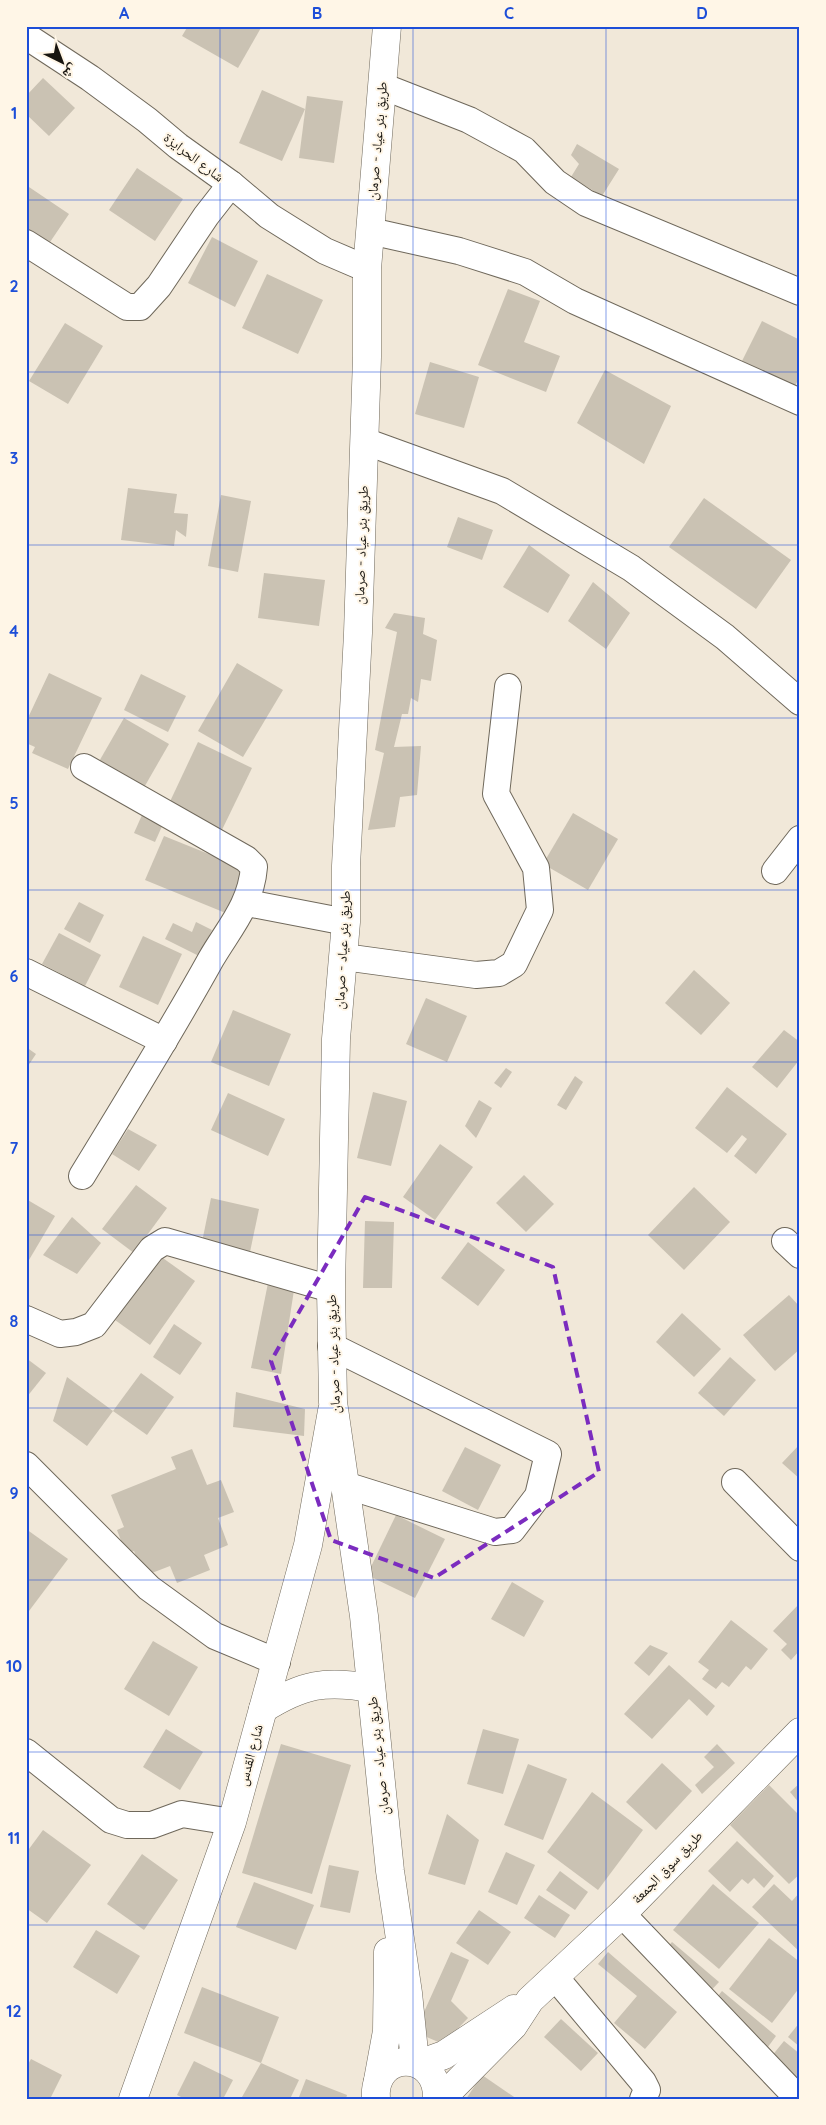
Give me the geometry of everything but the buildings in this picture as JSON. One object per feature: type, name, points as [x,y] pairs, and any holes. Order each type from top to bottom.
[{"type":"main road","name":"طريق بئر عياد - صرمان","points":[[387,26],[367,269],[358,633],[346,866],[346,922],[336,1038],[331,1289],[334,1402],[364,1616],[390,1871]]},
{"type":"main road","name":"شارع القدس","points":[[132,2099],[232,1822],[312,1528],[334,1402]]},
{"type":"main road","points":[[263,1709],[288,1694],[314,1685],[343,1683],[371,1688]]},
{"type":"main road","name":"طريق سوق الجمعة","points":[[374,2091],[384,2070],[394,2064],[404,2061],[417,2063],[444,2055],[510,2011],[530,2000],[622,1914],[800,1732]]},
{"type":"main road","points":[[390,1871],[417,2063],[428,2070],[434,2078],[437,2088],[437,2099]]},
{"type":"main road","points":[[374,2091],[387,2022],[390,1871]]},
{"type":"main road","name":"طريق سوق الجمعة","points":[[440,2099],[513,2026],[530,2000]]},
{"type":"street","name":"شارع الحرايزة","points":[[26,36],[90,78],[231,184],[269,216],[325,251],[367,269]]},
{"type":"street","points":[[382,86],[469,120],[524,150],[555,182],[586,203],[800,292]]},
{"type":"street","points":[[26,243],[127,307],[140,307],[159,286],[206,216],[231,184]]},
{"type":"street","points":[[370,230],[459,251],[525,272],[575,301],[800,402]]},
{"type":"street","points":[[364,441],[502,491],[623,563],[725,637],[800,702]]},
{"type":"street","points":[[344,957],[476,975],[499,973],[514,964],[540,910],[536,868],[496,794],[508,687]]},
{"type":"street","points":[[82,1176],[164,1041],[224,936],[247,903],[254,867],[246,859],[84,767]]},
{"type":"street","points":[[775,871],[800,839]]},
{"type":"street","points":[[247,903],[346,922]]},
{"type":"street","points":[[26,972],[164,1041]]},
{"type":"street","points":[[26,1319],[60,1334],[76,1332],[94,1325],[152,1249],[165,1241],[331,1289]]},
{"type":"street","points":[[332,1346],[548,1454],[538,1496],[512,1530],[495,1532],[345,1485]]},
{"type":"street","points":[[26,1464],[149,1588],[215,1636],[277,1662]]},
{"type":"street","points":[[735,1482],[800,1548]]},
{"type":"street","points":[[26,1752],[111,1820],[127,1825],[152,1825],[182,1814],[232,1822]]},
{"type":"street","points":[[622,1914],[791,2091],[800,2096]]},
{"type":"street","points":[[555,1977],[643,2082],[647,2090],[643,2099]]},
{"type":"highlighted area","points":[[365,1197],[553,1267],[599,1472],[434,1578],[331,1540],[271,1361]]}]
